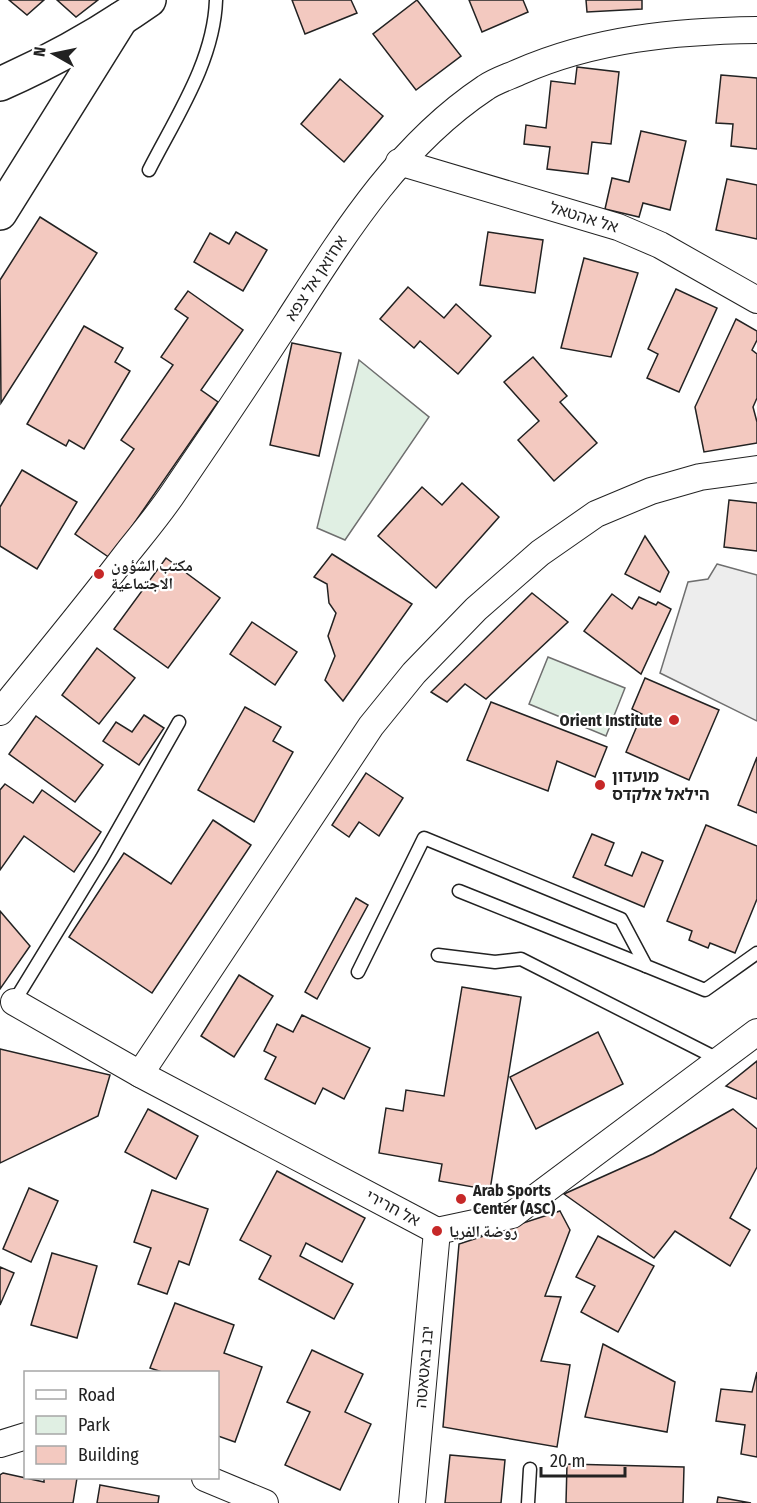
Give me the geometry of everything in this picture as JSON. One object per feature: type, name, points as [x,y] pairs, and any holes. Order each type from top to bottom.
[{"type":"street","points":[[0,84],[37,68],[122,19],[149,0]]},
{"type":"street","points":[[0,213],[122,19]]},
{"type":"street","name":"אח'ואן אל צפא","points":[[0,712],[108,579],[172,495],[240,396],[339,241],[399,162],[442,120],[488,86],[541,62],[599,46],[657,35],[757,30]]},
{"type":"street","name":"אל אהטאל","points":[[399,162],[618,227],[660,245],[757,300]]},
{"type":"street","points":[[140,1074],[371,726],[414,673],[476,609],[540,553],[596,514],[661,488],[700,477],[757,469]]},
{"type":"street","name":"אל חרירי","points":[[14,1002],[140,1074],[437,1231],[512,1215],[757,1032]]},
{"type":"street","name":"יבנ באטאטה","points":[[412,1503],[437,1231]]},
{"type":"street","points":[[0,1444],[24,1437]]},
{"type":"street","points":[[207,1479],[265,1503]]},
{"type":"lane","points":[[149,170],[198,76],[216,17],[216,0]]},
{"type":"lane","points":[[14,1002],[102,858],[179,722]]},
{"type":"lane","points":[[358,972],[424,838],[621,919],[646,966]]},
{"type":"lane","points":[[459,891],[705,990],[757,954]]},
{"type":"lane","points":[[438,955],[495,962],[521,959],[720,1060]]},
{"type":"lane","points":[[528,1503],[530,1469]]},
{"type":"green space","points":[[359,360],[429,417],[345,540],[317,528]]},
{"type":"green space","points":[[548,657],[625,688],[606,736],[529,704]]},
{"type":"shaded area","points":[[717,564],[757,575],[757,721],[660,673],[688,582],[708,579]]},
{"type":"building","points":[[9,0],[44,0],[27,15]]},
{"type":"building","points":[[57,0],[98,0],[76,17]]},
{"type":"building","points":[[292,0],[351,0],[357,13],[305,34]]},
{"type":"building","points":[[417,0],[461,56],[416,90],[373,34]]},
{"type":"building","points":[[469,0],[523,0],[528,12],[482,32]]},
{"type":"building","points":[[586,0],[642,0],[642,9],[587,12]]},
{"type":"building","points":[[577,67],[619,72],[611,144],[592,142],[588,174],[547,169],[550,147],[524,144],[526,125],[546,128],[551,81],[575,84]]},
{"type":"building","points":[[721,75],[757,78],[757,149],[731,146],[733,124],[716,123]]},
{"type":"building","points":[[340,79],[383,116],[344,162],[301,124]]},
{"type":"building","points":[[641,131],[686,141],[670,210],[643,203],[639,217],[605,209],[612,178],[629,182]]},
{"type":"building","points":[[727,179],[757,185],[757,239],[716,230]]},
{"type":"building","points":[[40,217],[97,253],[1,403],[0,280]]},
{"type":"building","points":[[236,232],[267,250],[243,291],[194,262],[210,233],[229,244]]},
{"type":"building","points":[[488,232],[543,240],[535,293],[480,285]]},
{"type":"building","points":[[584,258],[638,273],[611,357],[561,348]]},
{"type":"building","points":[[408,287],[444,318],[456,304],[491,336],[458,374],[420,341],[414,348],[380,319]]},
{"type":"building","points":[[676,289],[717,308],[679,392],[647,378],[658,354],[648,349]]},
{"type":"building","points":[[188,291],[243,330],[201,390],[218,402],[110,558],[75,534],[134,449],[121,440],[173,365],[161,357],[188,318],[175,309]]},
{"type":"building","points":[[736,319],[757,331],[757,340],[752,350],[757,354],[757,398],[753,407],[757,422],[757,443],[704,452],[695,407]]},
{"type":"building","points":[[84,326],[123,348],[115,362],[130,371],[84,449],[69,440],[66,446],[27,424]]},
{"type":"building","points":[[292,343],[341,353],[319,456],[270,445]]},
{"type":"building","points":[[533,357],[567,396],[560,402],[597,443],[554,481],[518,440],[539,421],[504,382]]},
{"type":"building","points":[[22,470],[77,502],[37,569],[0,546],[0,507]]},
{"type":"building","points":[[462,483],[499,517],[436,588],[378,536],[422,487],[442,505]]},
{"type":"building","points":[[729,500],[757,503],[757,551],[724,547]]},
{"type":"building","points":[[645,536],[669,572],[660,592],[625,574]]},
{"type":"building","points":[[332,554],[412,604],[343,701],[325,680],[335,656],[328,636],[336,613],[329,603],[327,584],[314,577]]},
{"type":"building","points":[[166,558],[220,598],[168,668],[114,629]]},
{"type":"building","points":[[532,593],[568,622],[486,699],[465,684],[447,702],[431,692]]},
{"type":"building","points":[[612,594],[632,609],[639,597],[656,605],[658,602],[671,609],[641,674],[584,631]]},
{"type":"building","points":[[252,622],[297,652],[275,685],[230,654]]},
{"type":"building","points":[[97,648],[135,678],[99,724],[62,695]]},
{"type":"building","points":[[645,678],[719,710],[689,780],[626,752],[642,714],[632,709]]},
{"type":"building","points":[[491,702],[607,747],[595,777],[557,761],[548,791],[467,760]]},
{"type":"building","points":[[245,707],[281,727],[273,741],[293,752],[254,822],[198,790]]},
{"type":"building","points":[[144,715],[164,728],[139,765],[103,741],[116,722],[132,732]]},
{"type":"building","points":[[36,716],[103,765],[75,802],[9,754]]},
{"type":"building","points":[[757,757],[757,813],[738,805]]},
{"type":"building","points":[[366,773],[403,798],[379,836],[359,822],[349,837],[332,825]]},
{"type":"building","points":[[5,784],[33,803],[42,790],[101,832],[74,872],[24,836],[0,870],[0,790]]},
{"type":"building","points":[[213,820],[251,845],[152,993],[69,937],[124,853],[171,884]]},
{"type":"building","points":[[706,825],[757,846],[757,899],[735,953],[710,943],[708,948],[689,940],[692,931],[667,921]]},
{"type":"building","points":[[592,834],[614,843],[605,865],[632,876],[642,852],[663,861],[644,907],[573,877]]},
{"type":"building","points":[[356,898],[368,905],[317,999],[305,992]]},
{"type":"building","points":[[0,911],[30,946],[0,989]]},
{"type":"building","points":[[239,975],[273,996],[234,1057],[201,1036]]},
{"type":"building","points":[[462,987],[521,997],[490,1190],[439,1181],[442,1164],[379,1153],[386,1108],[403,1111],[406,1090],[444,1096]]},
{"type":"building","points":[[302,1015],[370,1048],[344,1099],[323,1088],[315,1104],[265,1079],[276,1057],[264,1051],[277,1024],[293,1032]]},
{"type":"building","points":[[598,1032],[623,1084],[536,1129],[510,1077]]},
{"type":"building","points":[[0,1049],[110,1075],[98,1116],[0,1163]]},
{"type":"building","points":[[757,1061],[757,1099],[726,1086]]},
{"type":"building","points":[[148,1109],[198,1136],[176,1179],[125,1152]]},
{"type":"building","points":[[733,1109],[757,1129],[757,1167],[730,1218],[750,1230],[730,1266],[675,1231],[654,1258],[564,1194],[653,1154]]},
{"type":"building","points":[[277,1171],[365,1218],[342,1262],[306,1243],[300,1256],[353,1284],[334,1319],[259,1279],[271,1256],[240,1240]]},
{"type":"building","points":[[29,1188],[58,1201],[31,1262],[3,1249]]},
{"type":"building","points":[[152,1190],[208,1209],[189,1265],[179,1261],[167,1294],[138,1284],[151,1248],[134,1242]]},
{"type":"building","points":[[560,1211],[570,1230],[545,1296],[561,1297],[541,1361],[570,1365],[557,1447],[443,1427],[459,1244]]},
{"type":"building","points":[[598,1236],[654,1266],[618,1332],[581,1312],[595,1286],[576,1277]]},
{"type":"building","points":[[52,1253],[97,1266],[77,1338],[31,1325]]},
{"type":"building","points":[[0,1267],[14,1273],[0,1305]]},
{"type":"building","points":[[175,1303],[234,1325],[224,1353],[262,1367],[235,1442],[219,1436],[219,1371],[159,1371],[150,1368]]},
{"type":"building","points":[[603,1344],[675,1382],[667,1432],[585,1417]]},
{"type":"building","points":[[312,1350],[363,1374],[345,1412],[371,1424],[340,1490],[285,1465],[310,1412],[287,1402]]},
{"type":"building","points":[[757,1372],[757,1457],[741,1454],[745,1425],[716,1421],[721,1389],[752,1392]]},
{"type":"building","points":[[450,1455],[505,1460],[501,1503],[445,1503]]},
{"type":"building","points":[[567,1464],[684,1467],[683,1503],[566,1503]]},
{"type":"building","points":[[3,1473],[44,1482],[44,1479],[77,1479],[73,1503],[0,1503],[0,1475]]},
{"type":"building","points":[[100,1485],[159,1496],[158,1503],[97,1503]]},
{"type":"building","points":[[718,1497],[751,1503],[717,1503]]},
{"type":"place","name":"مكتب الشؤون الاجتماعية","points":[[99,574]]},
{"type":"place","name":"Orient Institute","points":[[674,720]]},
{"type":"place","name":"מועדון הילאל אלקדס","points":[[600,785]]},
{"type":"place","name":"Arab Sports Center (ASC)","points":[[461,1199]]},
{"type":"place","name":"روضة الفريا","points":[[437,1231]]}]
